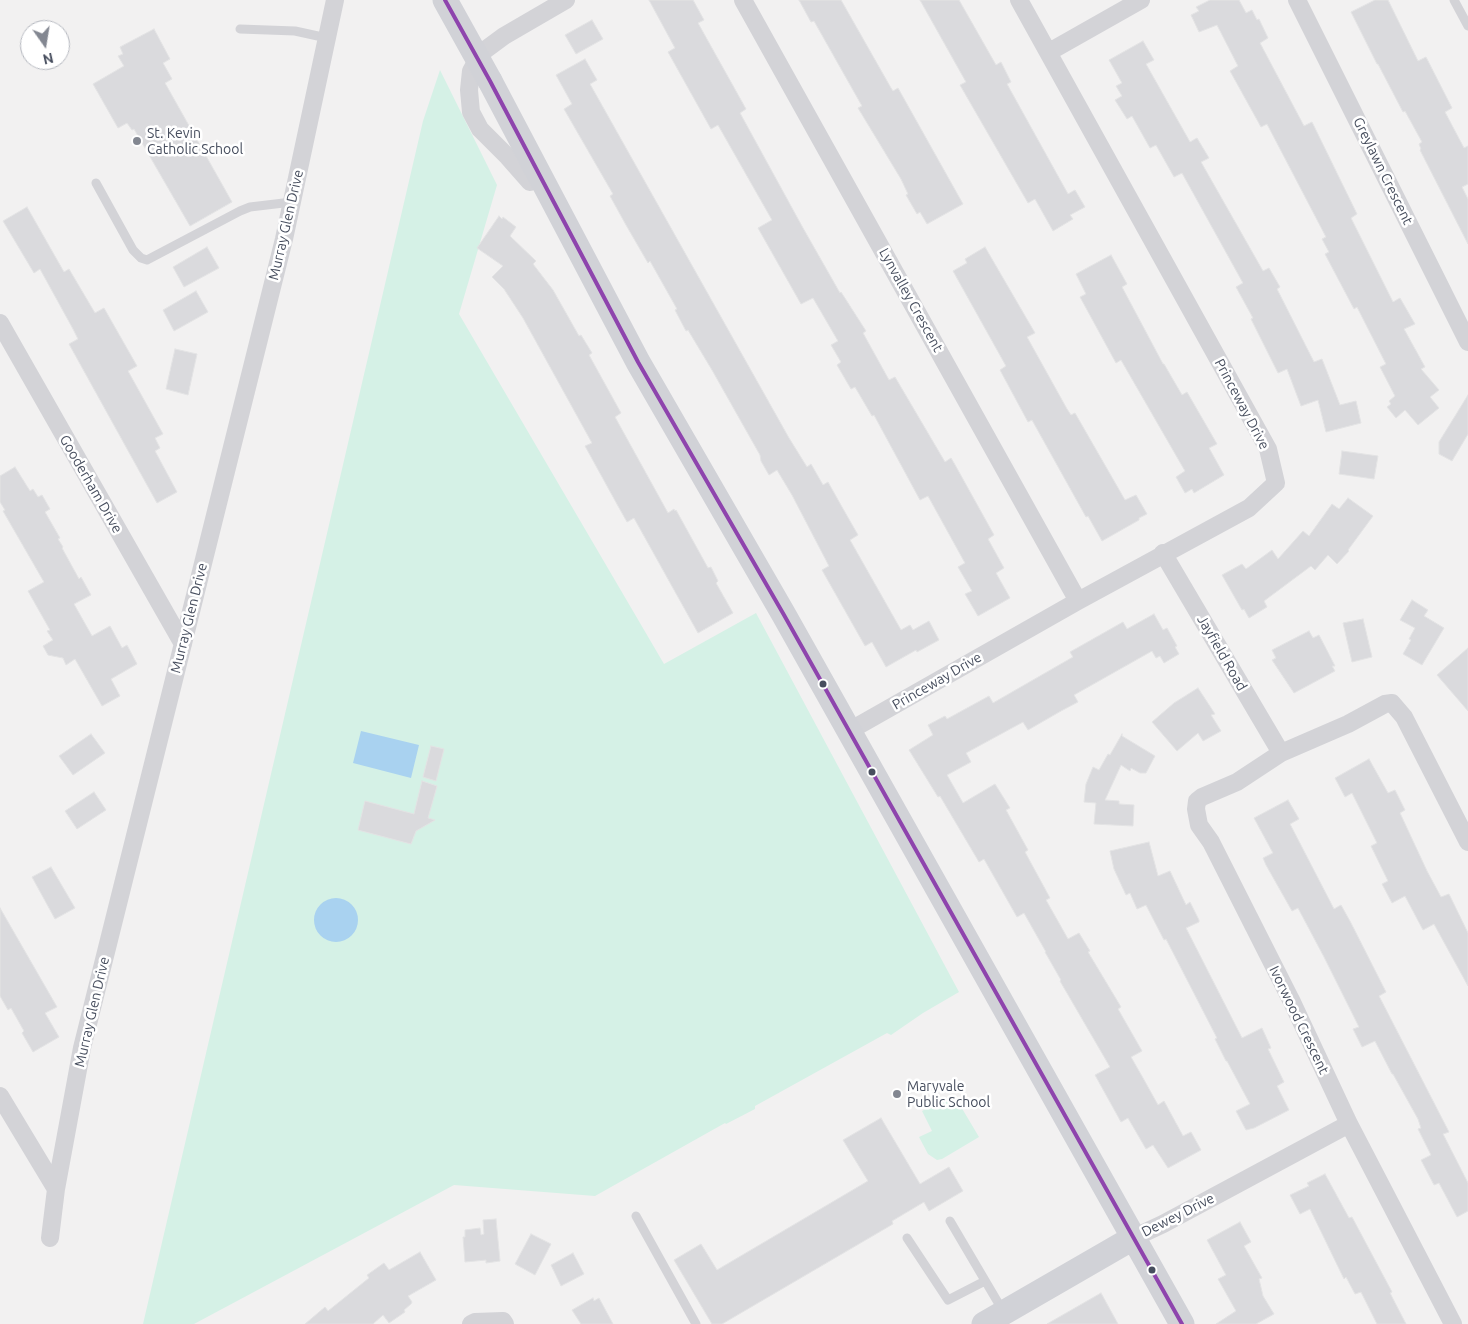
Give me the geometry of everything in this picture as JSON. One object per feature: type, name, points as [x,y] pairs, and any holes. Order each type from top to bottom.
[{"type":"street","name":"Murray Glen Drive","points":[[50,1238],[56,1190],[82,1048],[292,202],[335,0]]},
{"type":"street","points":[[445,0],[490,81],[638,362],[849,731],[1182,1324]]},
{"type":"street","points":[[530,182],[480,129],[471,112],[469,90],[471,71],[481,53],[504,36],[566,0]]},
{"type":"street","name":"Lynvalley Crescent","points":[[743,0],[1078,601]]},
{"type":"street","name":"Princeway Drive","points":[[849,731],[1163,553],[1249,508],[1276,483],[1268,449],[1019,0]]},
{"type":"street","points":[[1048,52],[1141,0]]},
{"type":"street","name":"Greylawn Crescent","points":[[1296,0],[1468,342]]},
{"type":"street","name":"Gooderham Drive","points":[[0,323],[183,644]]},
{"type":"street","name":"Jayfield Road","points":[[1163,553],[1281,753]]},
{"type":"street","points":[[1281,753],[1348,724],[1386,704],[1392,703],[1404,717],[1468,842]]},
{"type":"street","name":"Ivorwood Crescent","points":[[1281,753],[1237,782],[1197,801],[1196,809],[1200,825],[1211,842],[1287,993],[1349,1124],[1453,1324]]},
{"type":"street","points":[[0,1096],[56,1190]]},
{"type":"street","name":"Dewey Drive","points":[[994,1318],[1133,1238],[1163,1224],[1349,1124]]},
{"type":"street","points":[[470,1324],[475,1322],[503,1321],[504,1324]]},
{"type":"lane","points":[[1454,0],[1468,26]]},
{"type":"lane","points":[[240,29],[295,31],[327,38]]},
{"type":"lane","points":[[96,183],[133,250],[141,258],[147,260],[250,207],[292,202]]},
{"type":"lane","points":[[636,1216],[696,1324]]},
{"type":"lane","points":[[950,1221],[985,1280],[994,1318]]},
{"type":"lane","points":[[908,1238],[948,1300],[985,1280]]},
{"type":"green space","points":[[440,70],[497,185],[459,314],[664,664],[756,613],[959,992],[891,1035],[887,1033],[755,1106],[755,1109],[725,1123],[595,1196],[454,1185],[194,1324],[143,1324],[423,121]]},
{"type":"green space","points":[[954,1095],[979,1137],[942,1159],[937,1160],[928,1154],[919,1137],[932,1131],[922,1111]]},
{"type":"water","points":[[361,731],[419,745],[411,778],[353,763]]},
{"type":"water","points":[[340,898],[352,904],[357,911],[357,929],[352,936],[345,941],[332,942],[324,939],[317,932],[314,916],[317,908],[324,901]]},
{"type":"building","points":[[649,0],[693,0],[704,20],[698,23],[746,109],[740,113],[803,228],[840,293],[866,331],[863,333],[889,380],[895,377],[945,462],[951,458],[994,535],[988,539],[1004,568],[996,573],[1010,598],[978,616],[965,594],[972,591],[958,567],[965,563],[928,496],[920,500],[874,415],[872,416],[855,387],[851,389],[837,365],[841,362],[831,345],[838,341],[813,298],[801,304],[758,228],[772,220],[718,125],[711,129],[668,52],[675,48]]},
{"type":"building","points":[[799,0],[841,0],[891,88],[893,91],[898,88],[963,204],[927,224],[920,212],[917,214],[906,195],[908,194],[901,179],[858,108],[862,106],[814,21],[811,22]]},
{"type":"building","points":[[920,0],[959,0],[996,65],[1001,62],[1011,82],[1007,84],[1068,194],[1075,190],[1085,207],[1070,215],[1073,219],[1053,231],[1035,199],[1028,203],[960,85],[966,82]]},
{"type":"building","points":[[1210,0],[1239,0],[1246,13],[1252,10],[1257,20],[1259,19],[1268,38],[1260,43],[1304,126],[1312,122],[1357,214],[1351,218],[1393,302],[1400,298],[1415,324],[1404,329],[1425,367],[1421,369],[1439,390],[1430,397],[1439,408],[1418,425],[1405,410],[1396,418],[1387,407],[1391,404],[1389,401],[1395,396],[1380,367],[1386,364],[1357,307],[1354,309],[1325,254],[1329,252],[1322,239],[1326,237],[1267,124],[1261,127],[1230,71],[1238,66],[1217,25],[1199,32],[1191,15],[1199,11],[1196,7]]},
{"type":"building","points":[[1375,0],[1388,0],[1418,61],[1426,57],[1452,108],[1445,112],[1464,148],[1468,146],[1468,184],[1462,187],[1468,199],[1468,244],[1420,150],[1419,144],[1422,142],[1405,111],[1403,112],[1351,12]]},
{"type":"building","points":[[592,20],[603,39],[576,54],[565,35]]},
{"type":"building","points":[[154,29],[170,59],[163,63],[172,79],[165,83],[232,202],[190,226],[134,129],[132,130],[127,123],[118,128],[93,84],[124,66],[118,56],[123,54],[120,47]]},
{"type":"building","points":[[1143,41],[1154,60],[1146,64],[1190,142],[1197,138],[1209,158],[1201,162],[1263,271],[1269,268],[1280,287],[1277,289],[1314,362],[1322,359],[1340,405],[1356,401],[1361,423],[1326,432],[1318,400],[1301,406],[1287,369],[1278,373],[1251,319],[1253,318],[1236,287],[1243,283],[1182,173],[1174,177],[1156,145],[1150,148],[1132,116],[1127,119],[1115,100],[1122,96],[1116,86],[1122,83],[1109,60]]},
{"type":"building","points":[[585,59],[597,80],[590,84],[789,438],[807,467],[811,464],[823,485],[828,482],[858,535],[850,540],[901,630],[910,625],[913,630],[929,621],[939,640],[917,652],[916,650],[886,667],[872,642],[865,646],[822,570],[829,566],[792,495],[777,470],[769,475],[761,461],[760,455],[712,370],[688,330],[686,331],[675,310],[677,309],[650,261],[648,263],[626,225],[610,196],[613,194],[564,109],[572,104],[556,75]]},
{"type":"building","points":[[27,207],[64,272],[69,269],[95,313],[104,308],[137,366],[128,371],[163,434],[155,438],[160,448],[155,451],[177,492],[157,503],[69,344],[78,339],[73,329],[40,269],[34,273],[3,221]]},
{"type":"building","points":[[499,216],[516,227],[510,236],[536,261],[533,264],[553,290],[579,336],[581,335],[592,353],[589,355],[621,413],[615,417],[668,513],[674,509],[676,510],[708,568],[711,567],[718,581],[716,583],[733,613],[698,633],[634,518],[627,522],[618,506],[585,446],[592,443],[523,318],[504,289],[492,277],[503,266],[477,248]]},
{"type":"building","points":[[207,247],[219,268],[184,287],[173,267]]},
{"type":"building","points":[[985,247],[1035,333],[1027,337],[1067,409],[1071,415],[1075,413],[1125,500],[1136,495],[1147,514],[1102,541],[1088,516],[1086,517],[1032,420],[1028,422],[1000,370],[1006,366],[953,271],[967,263],[965,259]]},
{"type":"building","points":[[1111,255],[1127,284],[1122,287],[1163,364],[1182,395],[1187,392],[1217,444],[1209,448],[1224,475],[1194,493],[1192,489],[1185,493],[1176,477],[1185,471],[1121,360],[1116,363],[1080,297],[1086,294],[1076,274]]},
{"type":"building","points":[[196,291],[208,312],[174,331],[163,310]]},
{"type":"building","points":[[175,349],[197,354],[188,395],[166,389]]},
{"type":"building","points":[[1468,395],[1468,434],[1452,461],[1439,454],[1439,442]]},
{"type":"building","points":[[1342,451],[1378,456],[1374,479],[1339,474]]},
{"type":"building","points":[[15,467],[30,491],[33,489],[38,497],[42,495],[50,509],[45,512],[60,538],[58,539],[62,548],[79,579],[81,577],[91,595],[74,604],[92,636],[110,626],[122,648],[127,645],[137,664],[111,679],[120,696],[102,706],[75,659],[66,665],[63,658],[48,655],[43,646],[53,640],[47,631],[50,630],[28,591],[44,582],[3,511],[5,510],[0,502],[0,476]]},
{"type":"building","points":[[1348,498],[1373,516],[1349,551],[1337,564],[1328,555],[1315,570],[1311,566],[1264,601],[1267,607],[1249,618],[1244,609],[1242,610],[1222,575],[1242,564],[1246,569],[1272,550],[1278,559],[1303,531],[1309,536],[1332,504],[1339,509]]},
{"type":"building","points":[[1412,600],[1428,610],[1424,616],[1444,628],[1422,665],[1403,654],[1415,628],[1400,620]]},
{"type":"building","points":[[1154,614],[1163,630],[1167,628],[1177,646],[1175,647],[1179,654],[1164,663],[1160,656],[1156,658],[1152,651],[1074,695],[1078,702],[1028,730],[1023,722],[966,753],[971,762],[947,775],[963,803],[995,784],[1010,808],[1006,810],[1028,850],[1025,852],[1050,898],[1046,900],[1068,939],[1079,933],[1090,951],[1088,952],[1121,1007],[1118,1009],[1142,1051],[1131,1057],[1158,1105],[1164,1101],[1183,1136],[1191,1132],[1201,1150],[1168,1168],[1153,1145],[1146,1149],[1128,1118],[1121,1122],[1095,1075],[1110,1067],[1060,981],[1024,913],[1017,917],[984,859],[979,862],[940,796],[938,797],[909,750],[933,735],[928,725],[945,716],[947,719],[989,696],[993,703],[1073,657],[1070,652],[1123,622],[1127,629]]},
{"type":"building","points":[[1363,619],[1372,657],[1352,662],[1343,623]]},
{"type":"building","points":[[1309,631],[1313,638],[1319,635],[1335,666],[1332,666],[1335,671],[1294,693],[1272,660],[1276,658],[1272,650]]},
{"type":"building","points":[[1468,648],[1468,711],[1437,675]]},
{"type":"building","points":[[1198,688],[1215,714],[1211,715],[1221,731],[1203,741],[1198,733],[1177,751],[1152,722],[1174,703]]},
{"type":"building","points":[[91,734],[105,753],[73,775],[59,756]]},
{"type":"building","points":[[1122,734],[1122,736],[1155,756],[1146,773],[1140,773],[1131,768],[1130,771],[1121,765],[1105,800],[1119,801],[1119,804],[1134,805],[1133,826],[1094,824],[1096,803],[1084,802],[1086,784],[1093,767],[1099,770]]},
{"type":"building","points":[[431,746],[444,749],[436,781],[423,777]]},
{"type":"building","points":[[1369,759],[1388,793],[1395,790],[1405,810],[1400,813],[1427,871],[1441,897],[1449,894],[1468,933],[1468,986],[1434,924],[1423,930],[1405,896],[1392,903],[1382,884],[1388,881],[1371,846],[1377,843],[1352,793],[1345,797],[1335,778]]},
{"type":"building","points":[[422,781],[437,786],[428,818],[435,820],[416,831],[411,844],[358,830],[365,801],[414,814]]},
{"type":"building","points":[[94,792],[106,810],[77,829],[65,811]]},
{"type":"building","points":[[1288,800],[1299,819],[1290,824],[1334,909],[1341,905],[1351,923],[1386,992],[1379,996],[1449,1132],[1443,1134],[1468,1183],[1468,1211],[1457,1217],[1439,1183],[1434,1185],[1421,1160],[1431,1155],[1418,1129],[1421,1128],[1418,1119],[1375,1041],[1362,1047],[1353,1029],[1359,1027],[1324,957],[1298,908],[1292,911],[1263,858],[1273,853],[1254,818]]},
{"type":"building","points":[[1149,842],[1158,876],[1170,871],[1186,905],[1190,902],[1199,920],[1199,922],[1186,928],[1242,1038],[1262,1028],[1271,1048],[1268,1049],[1284,1082],[1277,1086],[1289,1110],[1254,1128],[1246,1130],[1236,1111],[1250,1104],[1226,1061],[1215,1039],[1217,1038],[1166,939],[1164,940],[1146,905],[1137,909],[1130,893],[1126,895],[1114,869],[1110,851]]},
{"type":"building","points":[[51,867],[75,908],[55,919],[32,877]]},
{"type":"building","points":[[0,908],[57,1007],[45,1013],[59,1037],[33,1052],[11,1008],[8,1010],[0,996]]},
{"type":"building","points":[[881,1118],[920,1184],[949,1167],[963,1191],[929,1211],[924,1202],[892,1221],[893,1224],[722,1324],[712,1324],[674,1260],[701,1244],[717,1270],[868,1181],[843,1140]]},
{"type":"building","points":[[1325,1174],[1349,1218],[1352,1217],[1392,1292],[1390,1293],[1406,1324],[1377,1324],[1361,1292],[1355,1294],[1346,1277],[1344,1279],[1310,1209],[1300,1214],[1290,1195],[1309,1186],[1307,1183]]},
{"type":"building","points":[[496,1219],[500,1261],[486,1263],[486,1260],[465,1262],[463,1237],[465,1237],[465,1230],[480,1228],[481,1235],[484,1234],[483,1220]]},
{"type":"building","points":[[1240,1222],[1251,1242],[1244,1246],[1262,1278],[1259,1279],[1263,1296],[1274,1314],[1256,1324],[1216,1324],[1236,1311],[1218,1279],[1226,1275],[1207,1240]]},
{"type":"building","points":[[531,1234],[551,1244],[535,1275],[515,1264]]},
{"type":"building","points":[[420,1252],[436,1280],[408,1296],[412,1302],[411,1304],[404,1310],[405,1312],[389,1323],[383,1315],[373,1324],[305,1324],[325,1307],[328,1311],[369,1278],[367,1275],[384,1263],[389,1270]]},
{"type":"building","points":[[573,1253],[584,1274],[561,1286],[551,1265]]},
{"type":"building","points":[[1101,1293],[1118,1324],[1047,1324]]},
{"type":"building","points":[[593,1298],[594,1301],[599,1298],[613,1324],[581,1324],[572,1310]]},
{"type":"transit line","points":[[445,0],[490,81],[638,362],[784,615],[1182,1324]]},
{"type":"place","name":"St. Kevin Catholic School","points":[[137,141]]},
{"type":"place","name":"Maryvale Public School","points":[[897,1094]]}]
